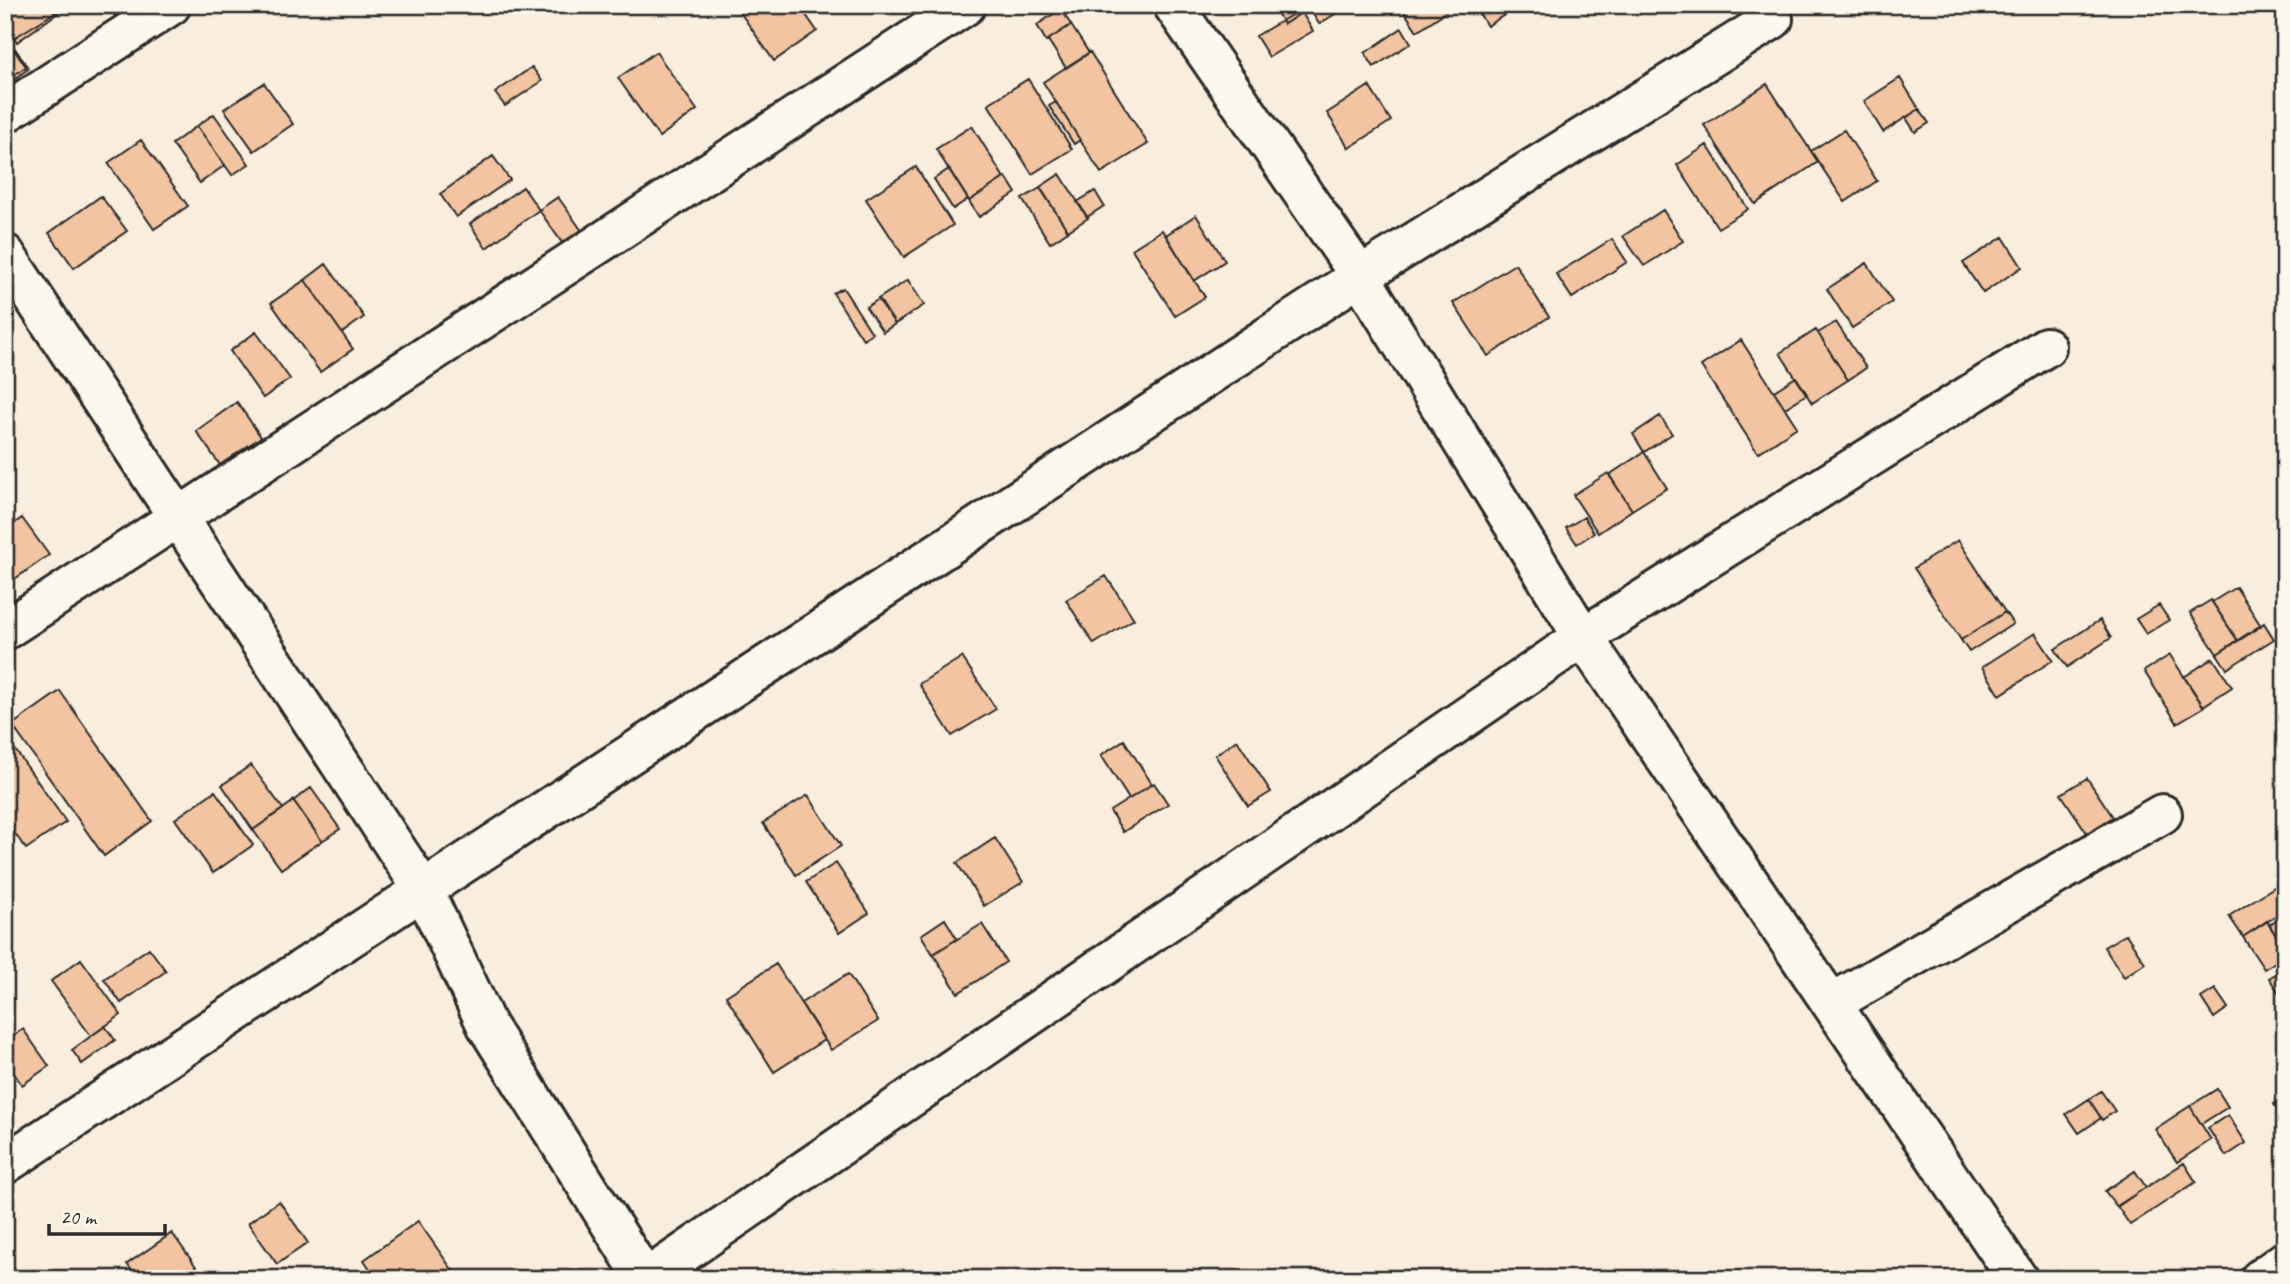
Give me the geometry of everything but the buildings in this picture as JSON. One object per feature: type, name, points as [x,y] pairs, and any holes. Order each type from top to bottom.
[{"type":"street","points":[[5,113],[171,5]]},
{"type":"street","points":[[5,630],[966,5]]},
{"type":"street","points":[[1173,5],[1360,276],[1583,637],[2018,1279]]},
{"type":"street","points":[[5,1164],[1360,276],[1773,19]]},
{"type":"street","points":[[5,254],[424,891],[487,1026],[645,1279],[1583,637],[2046,347]]},
{"type":"street","points":[[1832,1003],[2162,814]]},
{"type":"street","points":[[2260,1279],[2285,1261]]}]
